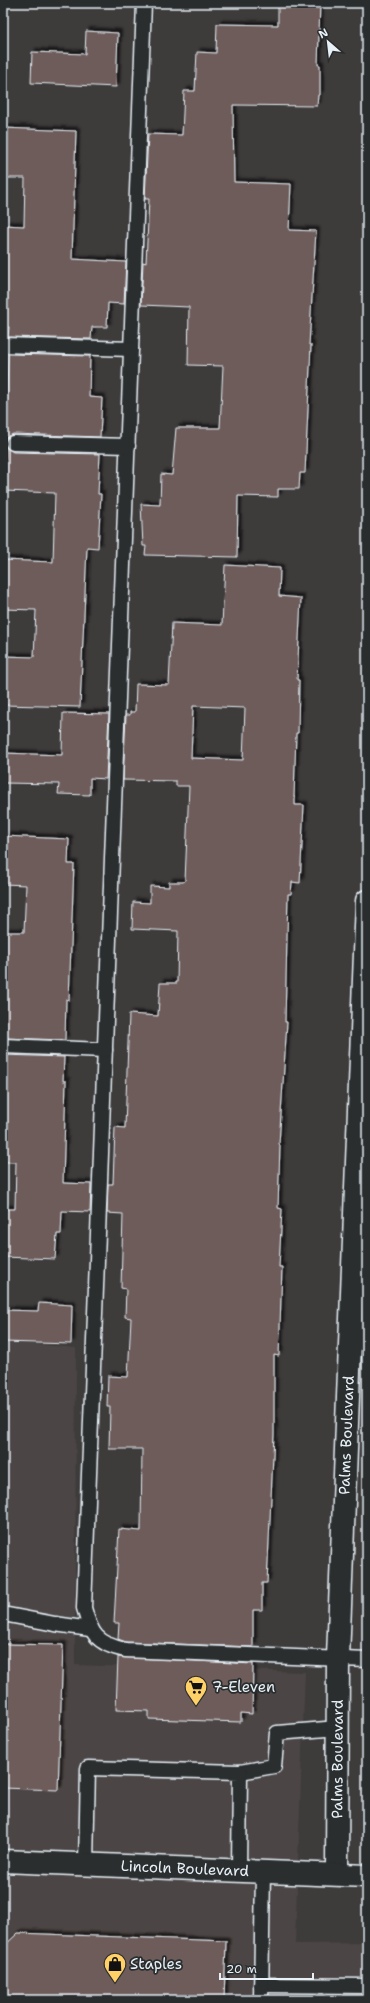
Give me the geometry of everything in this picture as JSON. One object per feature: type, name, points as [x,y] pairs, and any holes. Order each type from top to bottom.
[{"type":"main road","name":"Palms Boulevard","points":[[337,1874],[338,1658],[367,901]]},
{"type":"main road","name":"Lincoln Boulevard","points":[[3,1861],[367,1876]]},
{"type":"lane","points":[[144,3],[84,1608],[90,1629],[102,1641],[113,1647],[125,1650],[367,1660]]},
{"type":"lane","points":[[3,345],[131,349]]},
{"type":"lane","points":[[13,443],[128,446]]},
{"type":"lane","points":[[3,1046],[105,1050]]},
{"type":"lane","points":[[3,1614],[90,1629]]},
{"type":"lane","points":[[86,1864],[88,1768],[240,1772],[274,1766],[277,1733],[338,1728]]},
{"type":"lane","points":[[239,1871],[240,1772]]},
{"type":"lane","points":[[261,2000],[263,1871]]},
{"type":"lane","points":[[261,1985],[367,1986]]},
{"type":"shaded area","points":[[3,1341],[76,1348],[75,1665],[305,1672],[295,1944],[367,1943],[367,2000],[3,2000]]},
{"type":"building","points":[[278,3],[320,3],[318,65],[320,65],[320,95],[318,95],[317,106],[233,105],[234,182],[291,184],[289,230],[316,231],[309,345],[311,345],[305,473],[300,473],[299,489],[278,489],[278,497],[238,496],[237,557],[145,555],[146,546],[143,546],[141,504],[160,505],[161,474],[172,475],[176,428],[220,428],[223,366],[188,365],[189,307],[141,305],[143,262],[146,263],[149,199],[145,199],[148,134],[182,135],[184,91],[195,91],[197,52],[216,53],[217,24],[278,25]]},
{"type":"building","points":[[86,31],[118,33],[116,87],[31,83],[32,52],[85,54]]},
{"type":"building","points":[[3,128],[76,131],[72,259],[126,262],[124,304],[108,303],[107,327],[92,327],[91,339],[8,337],[9,327],[3,327],[3,225],[24,226],[25,178],[3,178]]},
{"type":"building","points":[[8,354],[90,356],[89,397],[102,398],[100,437],[13,434],[6,438]]},
{"type":"building","points":[[6,447],[13,452],[100,454],[98,494],[101,494],[98,548],[87,547],[80,707],[3,705],[3,656],[34,657],[36,610],[3,609],[3,560],[53,562],[55,493],[4,491]]},
{"type":"building","points":[[225,565],[280,568],[279,596],[301,598],[297,680],[299,680],[298,733],[296,733],[294,797],[295,805],[304,805],[300,883],[292,882],[291,894],[288,894],[285,1022],[287,1022],[279,1144],[278,1208],[282,1209],[279,1267],[282,1267],[279,1356],[274,1355],[274,1434],[267,1583],[262,1583],[262,1610],[253,1610],[253,1647],[126,1642],[118,1639],[119,1623],[114,1623],[119,1529],[141,1531],[142,1449],[109,1449],[110,1407],[107,1407],[108,1376],[128,1377],[131,1318],[125,1317],[126,1289],[121,1288],[123,1214],[107,1213],[108,1184],[113,1184],[115,1127],[125,1128],[129,1014],[158,1016],[160,983],[177,983],[178,931],[132,929],[133,902],[150,903],[150,886],[169,887],[169,882],[185,881],[189,786],[176,786],[176,781],[123,780],[126,715],[130,715],[130,712],[135,712],[136,684],[169,685],[172,623],[222,625]],"holes":[[[193,706],[245,708],[243,760],[191,758]]]},
{"type":"building","points":[[63,713],[109,714],[106,779],[90,778],[90,795],[58,794],[59,784],[3,783],[3,753],[62,755]]},
{"type":"building","points":[[3,836],[69,839],[68,864],[74,864],[69,1000],[66,999],[65,1040],[3,1038],[3,932],[24,932],[26,885],[3,884]]},
{"type":"building","points":[[3,1055],[64,1057],[63,1081],[66,1081],[63,1183],[91,1184],[90,1212],[62,1211],[61,1234],[57,1234],[55,1259],[3,1257],[3,1209],[15,1209],[16,1162],[3,1162]]},
{"type":"building","points":[[39,1303],[72,1305],[71,1344],[3,1342],[3,1310],[38,1311]]},
{"type":"building","points":[[3,1644],[63,1645],[58,1790],[3,1788]]},
{"type":"building","points":[[118,1657],[253,1664],[252,1714],[241,1713],[241,1722],[149,1719],[149,1711],[116,1710]]},
{"type":"building","points":[[18,1933],[226,1941],[224,2000],[3,2000],[3,1947]]},
{"type":"place","name":"7-Eleven","points":[[196,1706]]},
{"type":"place","name":"Staples","points":[[115,1984]]}]
